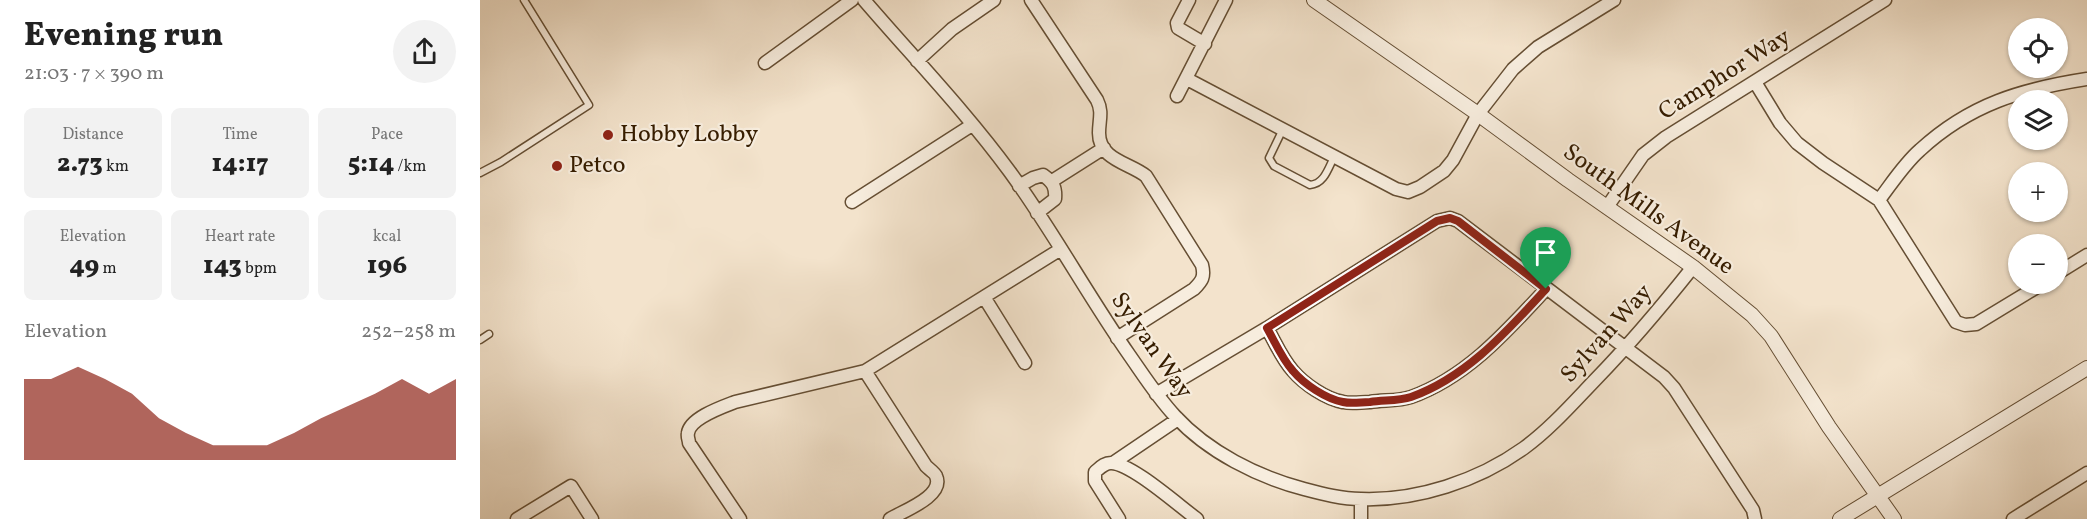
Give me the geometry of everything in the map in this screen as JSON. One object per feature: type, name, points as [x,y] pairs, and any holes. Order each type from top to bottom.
[{"type":"street","points":[[765,63],[852,0]]},
{"type":"street","name":"Sylvan Way","points":[[864,0],[972,125],[1019,186],[1156,394],[1178,419],[1208,444],[1250,469],[1281,483],[1327,495],[1361,499],[1397,497],[1439,489],[1495,466],[1524,448],[1561,416],[1627,347],[1693,267]]},
{"type":"street","points":[[917,61],[952,29],[994,0]]},
{"type":"street","points":[[1031,0],[1097,100],[1101,109],[1099,135],[1104,148],[1111,157],[1146,176],[1202,265],[1203,280],[1194,290],[1118,338]]},
{"type":"street","points":[[1189,0],[1177,23],[1178,28],[1205,44]]},
{"type":"street","points":[[1177,96],[1226,0]]},
{"type":"street","name":"South Mills Avenue","points":[[1314,0],[1693,267],[1752,315],[1771,336],[1876,496],[1894,519]]},
{"type":"street","points":[[1187,80],[1396,189],[1408,192],[1444,171],[1453,160],[1478,114],[1513,69],[1538,47],[1614,0]]},
{"type":"street","name":"Camphor Way","points":[[1607,207],[1643,155],[1666,137],[1885,0]]},
{"type":"street","points":[[1879,200],[1920,150],[1970,114],[2010,96],[2041,86],[2087,79]]},
{"type":"street","points":[[1755,82],[1780,123],[1797,142],[1823,163],[1879,200],[1956,322],[1965,325],[1976,324],[2026,294]]},
{"type":"street","points":[[852,202],[972,125]]},
{"type":"street","points":[[1052,181],[1104,148]]},
{"type":"street","points":[[1019,186],[1043,175],[1052,181],[1056,189],[1054,199],[1037,213]]},
{"type":"street","points":[[1156,394],[1267,328],[1437,221],[1450,218],[1458,221],[1546,289],[1627,347],[1674,388],[1753,510],[1755,519]]},
{"type":"street","points":[[740,519],[689,443],[688,433],[692,424],[709,413],[735,402],[866,371],[1061,249]]},
{"type":"street","points":[[2068,267],[2087,255]]},
{"type":"street","points":[[1267,328],[1294,373],[1333,399],[1356,403],[1401,399],[1411,397],[1437,384],[1476,360],[1546,289]]},
{"type":"street","points":[[984,297],[1025,363]]},
{"type":"street","points":[[1840,519],[2087,368]]},
{"type":"street","points":[[866,371],[927,466],[936,476],[938,486],[934,494],[890,519]]},
{"type":"street","points":[[1113,463],[1178,419]]},
{"type":"street","points":[[1119,519],[1095,482],[1094,476],[1100,467],[1107,463],[1129,468],[1197,519]]},
{"type":"street","points":[[2013,519],[2087,473]]},
{"type":"street","points":[[518,519],[571,486],[592,519]]},
{"type":"street","points":[[1361,499],[1361,519]]},
{"type":"lane","points":[[480,173],[589,105],[524,0]]},
{"type":"lane","points":[[1282,130],[1269,158],[1274,166],[1282,171],[1310,185],[1316,185],[1323,179],[1334,157]]},
{"type":"lane","points":[[480,340],[489,334]]},
{"type":"place","name":"Hobby Lobby","points":[[608,135]]},
{"type":"place","name":"Petco","points":[[557,166]]},
{"type":"route","points":[[1450,218],[1458,221],[1546,289],[1476,360],[1437,384],[1411,397],[1401,399],[1356,403],[1333,399],[1294,373],[1267,328],[1437,221],[1450,218]]}]
